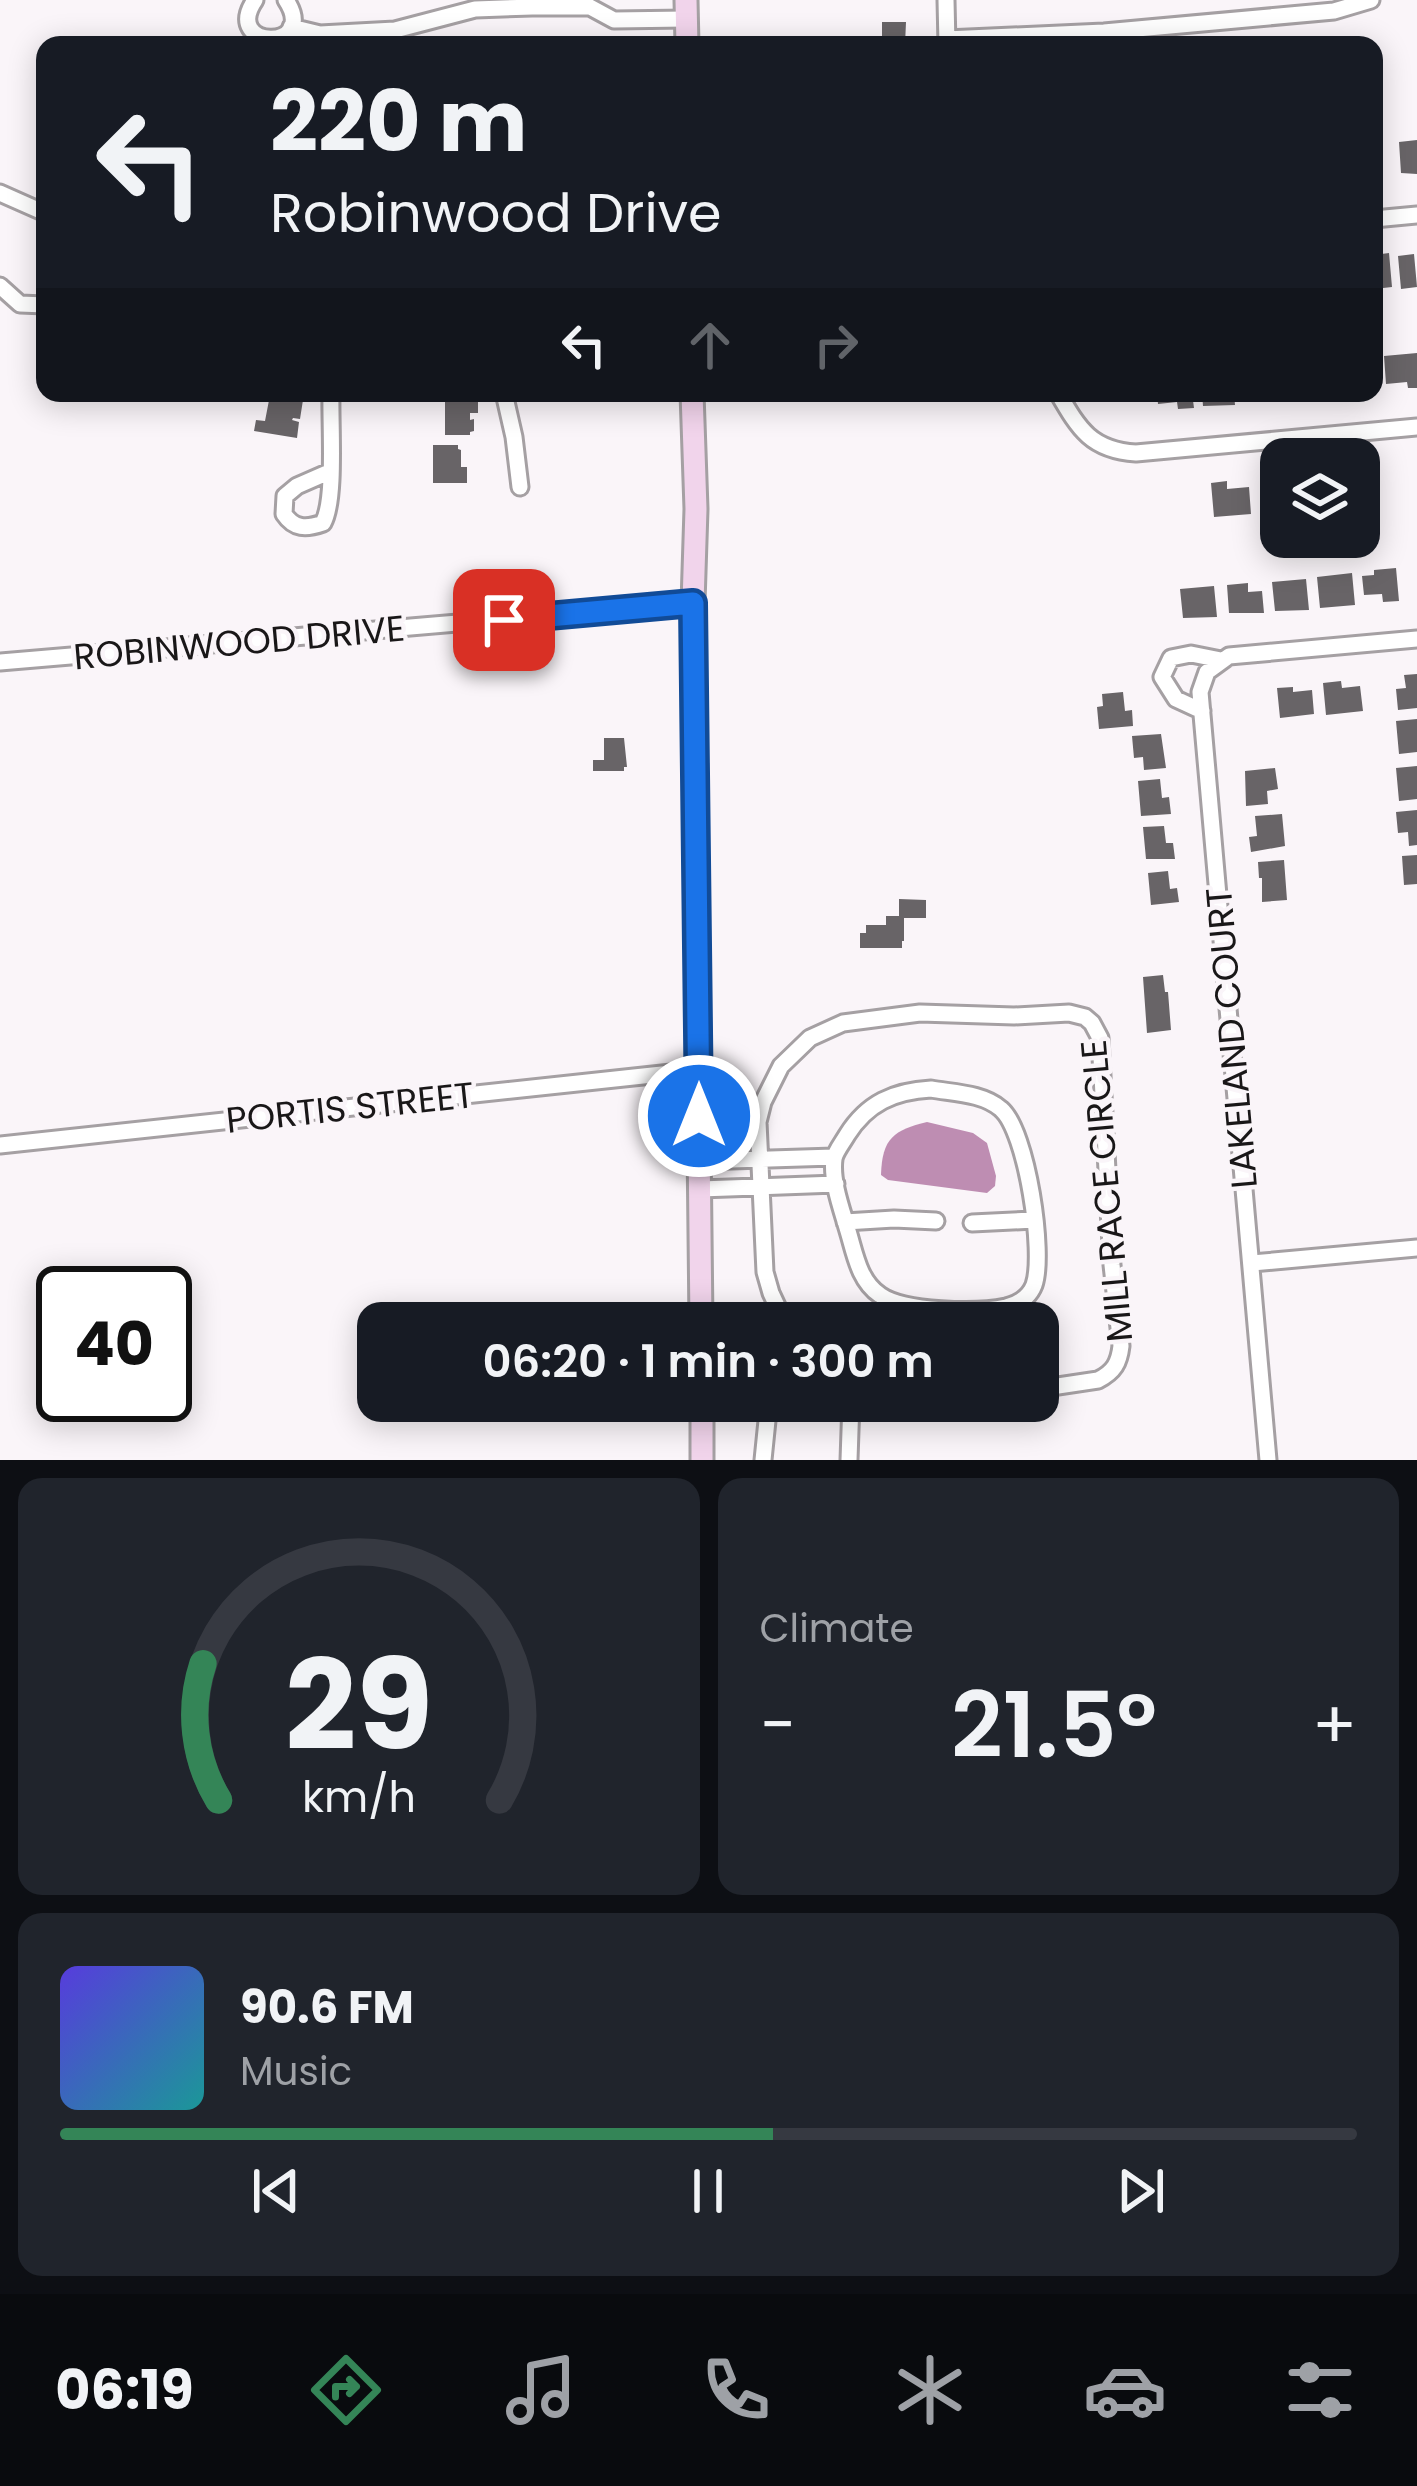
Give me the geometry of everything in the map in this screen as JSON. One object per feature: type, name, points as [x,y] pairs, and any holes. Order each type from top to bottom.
[{"type":"street","points":[[255,0],[248,18],[259,36]]},
{"type":"street","points":[[282,36],[291,27],[293,12],[286,0]]},
{"type":"street","points":[[946,0],[946,36]]},
{"type":"street","points":[[1048,36],[1334,11],[1371,0]]},
{"type":"street","points":[[291,27],[320,34],[395,30],[475,9],[597,4],[614,20],[686,9]]},
{"type":"street","points":[[0,193],[36,209]]},
{"type":"street","points":[[1383,218],[1417,215]]},
{"type":"street","points":[[0,286],[20,304],[36,305]]},
{"type":"street","points":[[329,472],[331,402]]},
{"type":"street","points":[[506,402],[520,487]]},
{"type":"street","points":[[692,402],[701,1302]]},
{"type":"street","points":[[1064,402],[1088,436],[1120,452],[1417,427]]},
{"type":"street","name":"ROBINWOOD DRIVE","points":[[0,662],[693,603]]},
{"type":"street","points":[[1202,711],[1203,680],[1228,656],[1417,639]]},
{"type":"street","points":[[1202,711],[1176,699],[1162,677],[1172,658],[1191,654],[1220,660]]},
{"type":"street","name":"LAKELAND COURT","points":[[1202,711],[1268,1460]]},
{"type":"street","name":"MILL RACE CIRCLE","points":[[777,1302],[765,1272],[758,1122],[772,1082],[796,1049],[830,1027],[856,1020],[920,1013],[1014,1016],[1069,1012],[1085,1017],[1100,1038],[1121,1346],[1114,1369],[1098,1380],[1059,1386]]},
{"type":"street","name":"PORTIS STREET","points":[[0,1145],[699,1070]]},
{"type":"street","points":[[931,1090],[986,1100],[1011,1119],[1028,1173],[1036,1272],[1031,1291],[1016,1304],[973,1310],[894,1303],[875,1292],[859,1268],[836,1184],[834,1157],[850,1130],[879,1101],[898,1093],[931,1090]]},
{"type":"street","points":[[699,1161],[834,1157]]},
{"type":"street","points":[[700,1189],[836,1184]]},
{"type":"street","points":[[972,1223],[1034,1220]]},
{"type":"street","points":[[845,1222],[936,1221]]},
{"type":"street","points":[[1252,1263],[1417,1248]]},
{"type":"street","points":[[702,1422],[702,1460]]},
{"type":"street","points":[[763,1460],[767,1422]]},
{"type":"street","points":[[849,1460],[850,1422]]},
{"type":"shaded area","points":[[927,1122],[973,1133],[987,1143],[995,1186],[987,1193],[888,1180],[881,1175],[884,1152],[892,1138]]},
{"type":"building","points":[[882,22],[906,22],[905,36],[882,36]]},
{"type":"building","points":[[1417,140],[1417,174],[1401,173],[1399,142]]},
{"type":"building","points":[[1389,253],[1392,287],[1383,288],[1383,254]]},
{"type":"building","points":[[1414,254],[1417,287],[1401,289],[1398,256]]},
{"type":"building","points":[[1417,353],[1417,388],[1408,388],[1407,382],[1386,384],[1384,356]]},
{"type":"building","points":[[269,402],[303,402],[300,419],[292,420],[299,422],[297,438],[254,431],[256,420],[265,421]]},
{"type":"building","points":[[445,402],[478,402],[478,413],[470,413],[474,431],[470,435],[445,435]]},
{"type":"building","points":[[1177,402],[1193,402],[1194,408],[1178,409]]},
{"type":"building","points":[[1203,402],[1235,405],[1203,406]]},
{"type":"building","points":[[433,445],[458,445],[461,467],[467,467],[467,483],[433,483]]},
{"type":"building","points":[[1227,481],[1227,489],[1249,487],[1251,514],[1214,517],[1211,483]]},
{"type":"building","points":[[1396,568],[1399,601],[1383,602],[1382,594],[1364,595],[1362,576]]},
{"type":"building","points":[[1352,573],[1355,605],[1320,608],[1317,577]]},
{"type":"building","points":[[1306,579],[1309,610],[1275,611],[1272,582]]},
{"type":"building","points":[[1248,583],[1248,592],[1262,591],[1264,613],[1229,613],[1227,585]]},
{"type":"building","points":[[1214,586],[1217,617],[1183,618],[1180,589]]},
{"type":"building","points":[[1417,674],[1417,708],[1398,710],[1396,689],[1406,688],[1404,675]]},
{"type":"building","points":[[1341,681],[1342,688],[1360,686],[1363,711],[1326,715],[1323,683]]},
{"type":"building","points":[[1293,687],[1293,692],[1312,690],[1314,714],[1280,718],[1277,688]]},
{"type":"building","points":[[1123,692],[1133,726],[1099,729],[1097,707],[1103,706],[1102,694]]},
{"type":"building","points":[[1417,719],[1417,752],[1399,754],[1396,721]]},
{"type":"building","points":[[1161,734],[1166,768],[1144,770],[1143,757],[1134,758],[1132,736]]},
{"type":"building","points":[[604,738],[624,738],[624,771],[593,771],[593,760],[604,760]]},
{"type":"building","points":[[1417,766],[1417,799],[1399,801],[1396,768]]},
{"type":"building","points":[[1275,768],[1278,789],[1267,791],[1268,804],[1246,806],[1245,771]]},
{"type":"building","points":[[1160,779],[1162,798],[1169,797],[1171,814],[1141,816],[1138,781]]},
{"type":"building","points":[[1417,810],[1417,845],[1409,846],[1408,832],[1398,833],[1396,812]]},
{"type":"building","points":[[1282,814],[1285,846],[1251,852],[1249,837],[1257,836],[1255,816]]},
{"type":"building","points":[[1164,826],[1175,859],[1146,859],[1143,827]]},
{"type":"building","points":[[1417,855],[1417,884],[1404,885],[1402,856]]},
{"type":"building","points":[[1284,860],[1287,900],[1262,902],[1258,862]]},
{"type":"building","points":[[1168,871],[1170,889],[1177,888],[1179,902],[1151,905],[1148,873]]},
{"type":"building","points":[[899,899],[926,900],[926,918],[904,918],[902,948],[860,948],[860,933],[866,933],[866,925],[886,925],[886,916],[899,916]]},
{"type":"building","points":[[1163,975],[1171,1030],[1147,1033],[1143,977]]},
{"type":"route","points":[[504,620],[693,603],[699,1116]]}]
